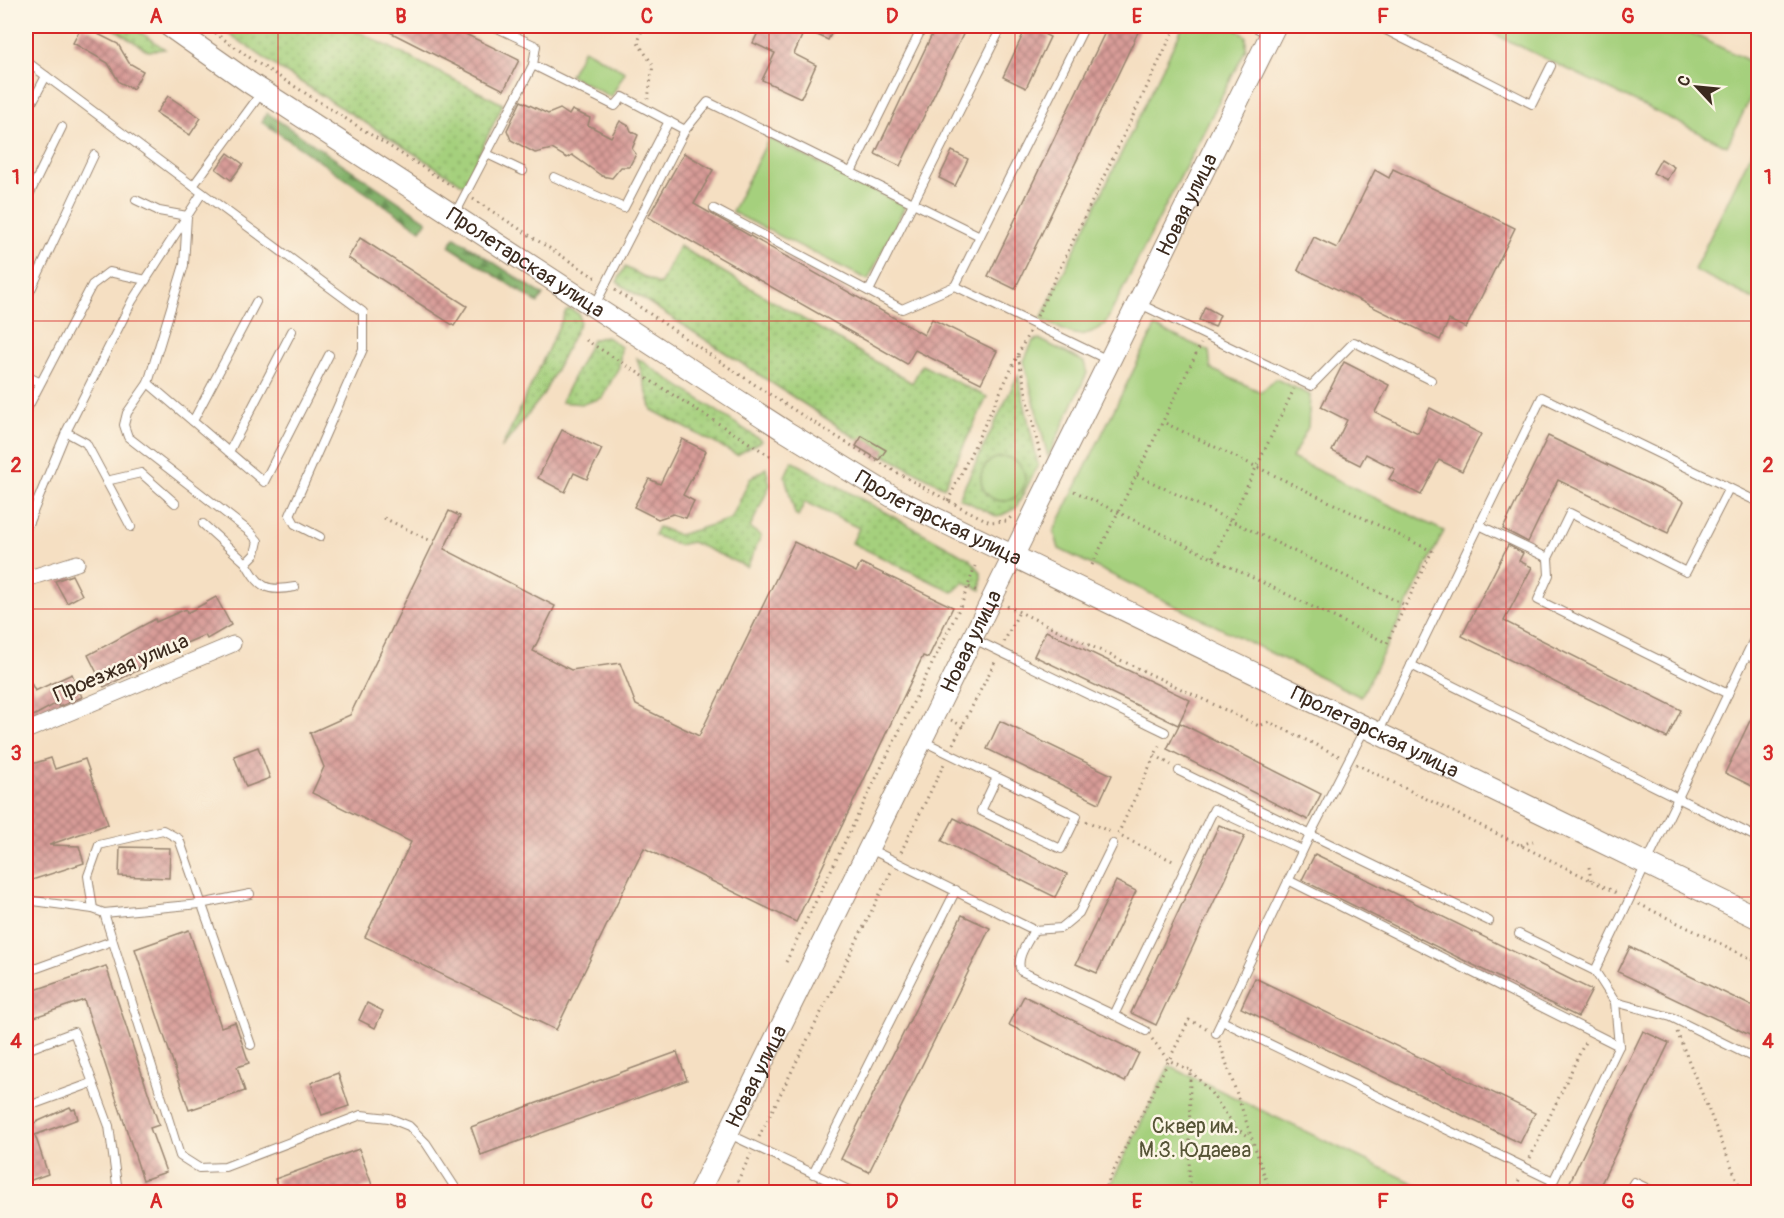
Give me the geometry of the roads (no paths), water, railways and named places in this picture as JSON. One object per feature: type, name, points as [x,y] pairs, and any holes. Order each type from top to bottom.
[{"type":"main road","name":"Пролетарская улица","points":[[169,26],[263,91],[775,424],[896,499],[1758,918]]},
{"type":"main road","name":"Новая улица","points":[[1013,556],[1138,303],[1266,29]]},
{"type":"street","name":"Новая улица","points":[[699,1192],[1013,556]]},
{"type":"street","points":[[26,579],[77,563]]},
{"type":"street","name":"Проезжая улица","points":[[26,730],[233,644]]},
{"type":"lane","points":[[455,214],[533,65],[536,46],[493,26]]},
{"type":"lane","points":[[851,172],[923,26]]},
{"type":"lane","points":[[869,291],[1002,26]]},
{"type":"lane","points":[[714,209],[902,309],[956,286],[1085,26]]},
{"type":"lane","points":[[1378,26],[1532,104],[1551,66]]},
{"type":"lane","points":[[26,62],[363,312],[363,349],[290,515],[295,524],[320,537]]},
{"type":"lane","points":[[533,65],[615,106],[624,97],[685,130]]},
{"type":"lane","points":[[26,114],[46,76]]},
{"type":"lane","points":[[26,91],[36,95]]},
{"type":"lane","points":[[193,186],[263,91]]},
{"type":"lane","points":[[595,305],[685,130],[708,102],[980,236]]},
{"type":"lane","points":[[554,177],[624,208],[669,121]]},
{"type":"lane","points":[[26,201],[62,127]]},
{"type":"lane","points":[[487,154],[523,171]]},
{"type":"lane","points":[[26,300],[94,155]]},
{"type":"lane","points":[[26,529],[66,432],[132,301],[202,193]]},
{"type":"lane","points":[[136,200],[159,211],[187,216]]},
{"type":"lane","points":[[187,216],[184,265],[148,383],[127,413],[124,424],[128,437],[250,532],[258,542],[255,554],[246,563]]},
{"type":"lane","points":[[26,411],[39,382],[92,285],[109,272],[146,280]]},
{"type":"lane","points":[[956,286],[1109,361]]},
{"type":"lane","points":[[193,421],[256,302]]},
{"type":"lane","points":[[1138,303],[1311,386],[1354,342],[1431,380]]},
{"type":"lane","points":[[229,452],[291,331]]},
{"type":"lane","points":[[148,383],[264,482],[329,355]]},
{"type":"lane","points":[[26,376],[39,382]]},
{"type":"lane","points":[[1216,1033],[1302,850],[1349,760],[1371,731],[1411,665],[1542,397],[1758,502]]},
{"type":"lane","points":[[66,432],[86,443],[130,527]]},
{"type":"lane","points":[[106,481],[141,473],[175,503]]},
{"type":"lane","points":[[1728,694],[1538,600],[1549,575],[1548,558],[1570,513],[1686,572],[1729,488]]},
{"type":"lane","points":[[203,524],[246,563],[260,584],[278,590],[295,587]]},
{"type":"lane","points":[[1479,525],[1548,558]]},
{"type":"lane","points":[[1595,971],[1758,631]]},
{"type":"lane","points":[[972,638],[1165,732]]},
{"type":"lane","points":[[1747,655],[1758,660]]},
{"type":"lane","points":[[1411,665],[1758,837]]},
{"type":"lane","points":[[922,741],[997,777],[1077,816],[1061,849],[981,811],[997,777]]},
{"type":"lane","points":[[1179,771],[1489,921]]},
{"type":"lane","points":[[1114,1015],[1214,809],[1302,850]]},
{"type":"lane","points":[[93,909],[88,876],[99,845],[163,830],[178,839],[200,904],[220,950],[251,1045]]},
{"type":"lane","points":[[870,848],[1034,930],[1061,928],[1079,913],[1113,844]]},
{"type":"lane","points":[[1288,880],[1618,1046]]},
{"type":"lane","points":[[813,1174],[956,890]]},
{"type":"lane","points":[[26,900],[93,909],[104,913],[200,904],[250,894]]},
{"type":"lane","points":[[104,913],[180,1156],[199,1168],[225,1167],[361,1115],[389,1118],[409,1126],[426,1143],[458,1192]]},
{"type":"lane","points":[[1034,930],[1020,956],[1018,965],[1021,971],[1146,1031]]},
{"type":"lane","points":[[1519,934],[1595,971],[1615,1002],[1618,1046],[1548,1192]]},
{"type":"lane","points":[[26,972],[112,941]]},
{"type":"lane","points":[[1615,1002],[1671,1017],[1758,1060]]},
{"type":"lane","points":[[1221,1021],[1553,1181]]},
{"type":"lane","points":[[26,1050],[74,1032],[109,1126],[118,1192]]},
{"type":"lane","points":[[37,1103],[92,1083]]},
{"type":"lane","points":[[728,1134],[853,1192]]},
{"type":"lane","points":[[1628,1192],[1634,1182],[1655,1192]]},
{"type":"park label","name":"Сквер им. М.З. Юдаева","points":[[1195,1138]]}]
